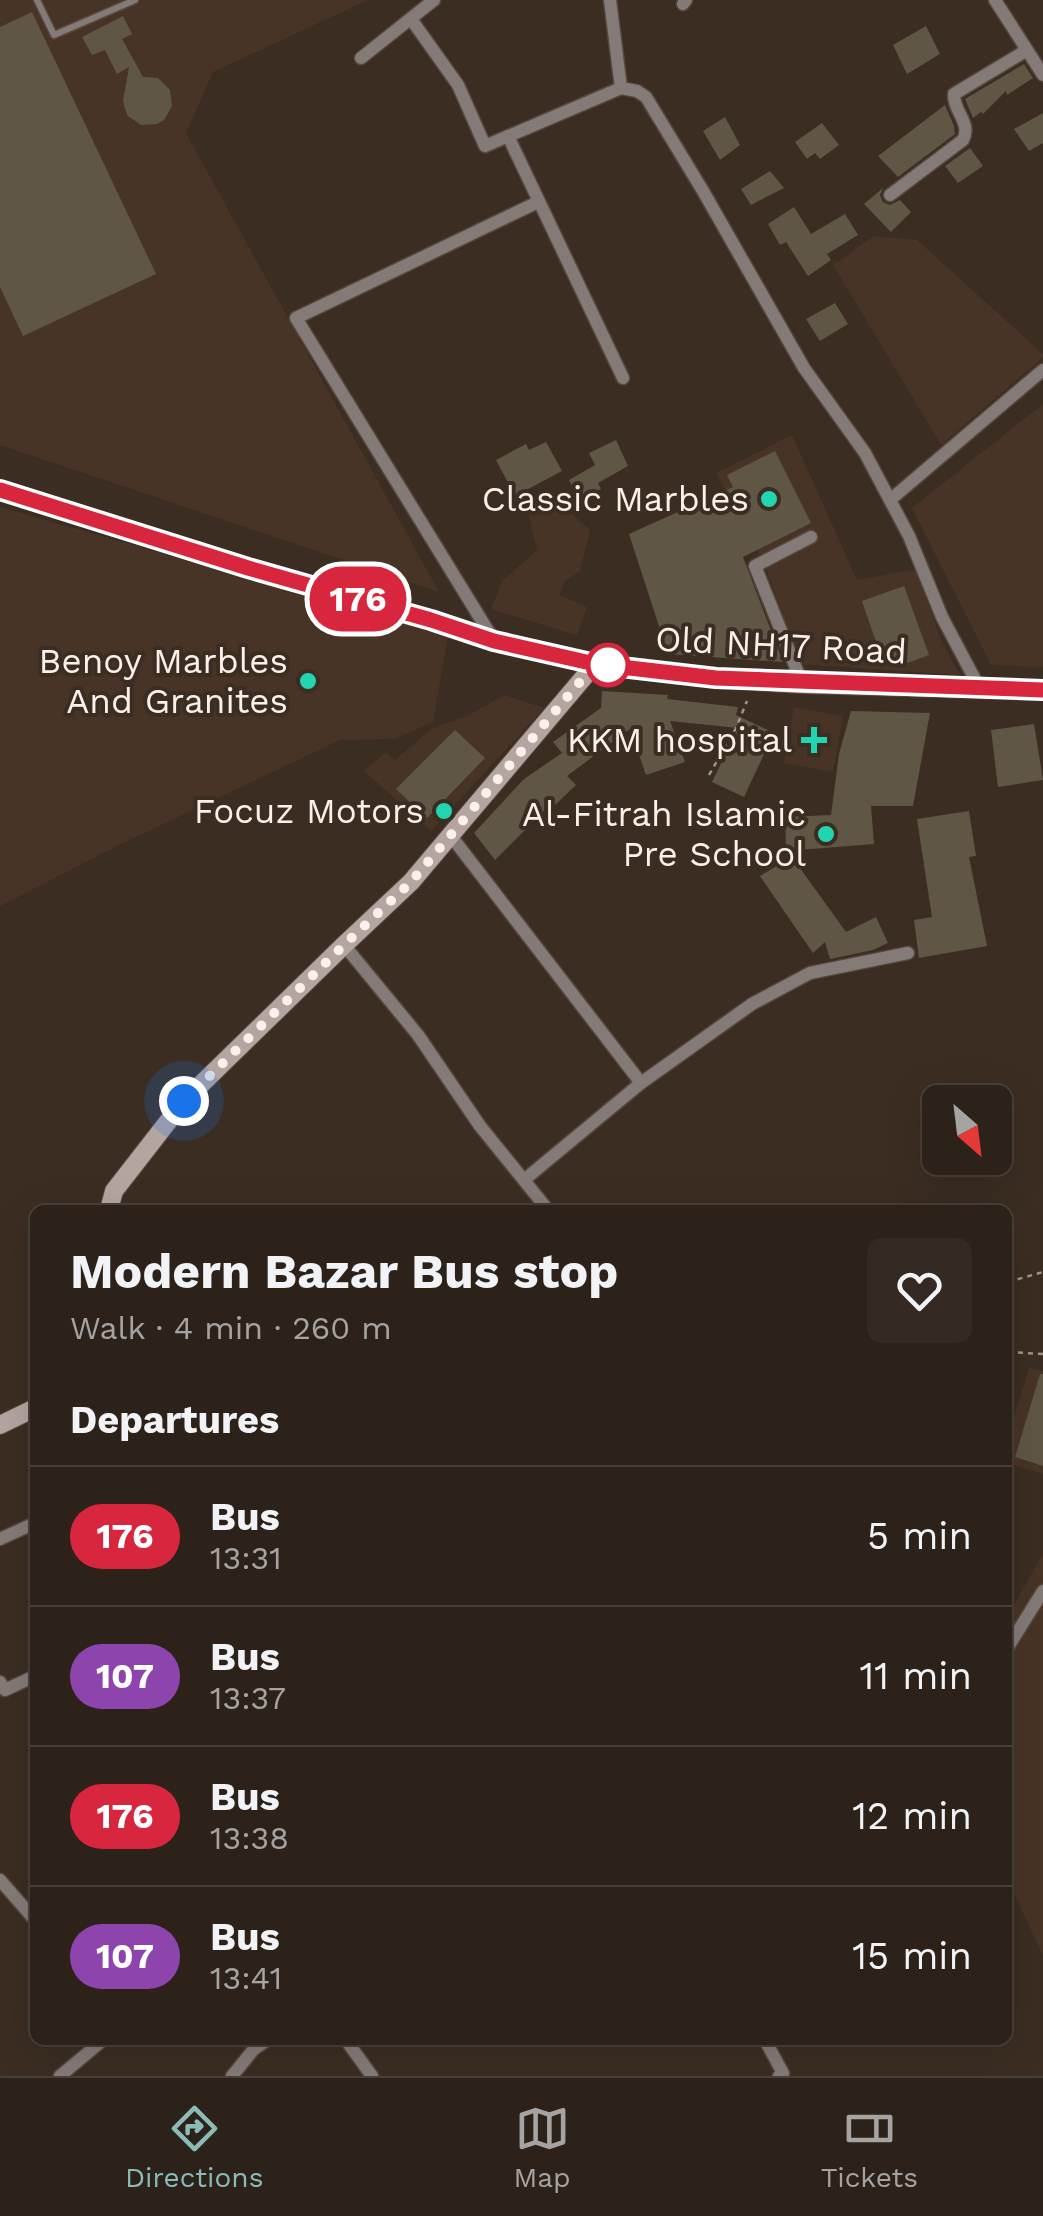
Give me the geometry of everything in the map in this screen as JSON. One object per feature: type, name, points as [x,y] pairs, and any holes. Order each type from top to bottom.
[{"type":"main road","name":"Old NH17 Road","points":[[5,488],[248,568],[494,641],[595,664],[754,681],[1043,690]]},
{"type":"main road","points":[[110,1205],[114,1191],[184,1101],[411,882],[595,664]]},
{"type":"main road","points":[[0,1425],[30,1410]]},
{"type":"street","points":[[361,58],[434,0]]},
{"type":"street","points":[[610,0],[620,88]]},
{"type":"street","points":[[995,0],[1043,75]]},
{"type":"street","points":[[411,18],[458,85],[485,146],[620,88],[638,91],[646,97],[804,368],[865,453],[909,536],[942,618],[979,688]]},
{"type":"street","points":[[890,195],[963,140],[967,133],[953,102],[954,94],[1026,50]]},
{"type":"street","points":[[508,136],[623,378]]},
{"type":"street","points":[[494,641],[296,318],[538,202]]},
{"type":"street","points":[[890,500],[1043,370]]},
{"type":"street","points":[[802,683],[755,566],[811,537]]},
{"type":"street","points":[[450,836],[641,1083]]},
{"type":"street","points":[[344,945],[418,1035],[480,1126],[544,1205]]},
{"type":"street","points":[[524,1180],[641,1083],[752,1004],[810,973],[908,953]]},
{"type":"street","points":[[0,1539],[30,1525]]},
{"type":"street","points":[[1012,1641],[1043,1591]]},
{"type":"street","points":[[0,1682],[6,1690],[30,1678]]},
{"type":"street","points":[[0,1880],[30,1914]]},
{"type":"street","points":[[60,2076],[97,2045]]},
{"type":"street","points":[[232,2076],[249,2045]]},
{"type":"street","points":[[350,2045],[372,2076]]},
{"type":"street","points":[[768,2045],[783,2075]]},
{"type":"lane","points":[[37,0],[54,36],[134,0]]},
{"type":"path","points":[[709,775],[736,728],[754,681]]},
{"type":"path","points":[[1012,1281],[1043,1272]]},
{"type":"path","points":[[1012,1352],[1043,1354]]},
{"type":"shaded area","points":[[0,0],[368,0],[213,72],[186,133],[439,592],[0,445]]},
{"type":"shaded area","points":[[874,236],[917,240],[1043,354],[941,445],[833,265]]},
{"type":"shaded area","points":[[1043,404],[1043,667],[991,665],[912,508]]},
{"type":"shaded area","name":"Classic Marbles","points":[[792,435],[857,580],[916,569],[941,640],[960,675],[800,664],[765,565],[716,473]]},
{"type":"shaded area","name":"Classic Marbles","points":[[557,501],[590,530],[580,571],[565,581],[559,595],[587,607],[577,635],[491,609],[502,581],[537,550],[527,508]]},
{"type":"shaded area","points":[[0,507],[448,636],[433,722],[395,739],[340,740],[0,906]]},
{"type":"shaded area","points":[[504,695],[544,708],[431,831],[364,771],[386,752],[395,760],[431,729],[467,716]]},
{"type":"shaded area","name":"KKM hospital","points":[[794,707],[843,716],[833,772],[784,763]]},
{"type":"shaded area","points":[[1029,1367],[1043,1371],[1043,1474],[1012,1465],[1012,1424]]},
{"type":"shaded area","points":[[1043,1554],[1043,1956],[1012,1889],[1012,1608]]},
{"type":"building","points":[[32,12],[156,274],[23,336],[0,287],[0,27]]},
{"type":"building","points":[[123,16],[132,34],[122,39],[143,77],[158,78],[170,90],[172,106],[157,124],[141,125],[128,116],[123,101],[129,67],[117,74],[105,50],[92,55],[82,37]]},
{"type":"building","points":[[926,26],[940,54],[907,74],[893,45]]},
{"type":"building","points":[[1024,64],[1033,78],[1007,95],[1006,91],[983,114],[973,118],[965,99]]},
{"type":"building","points":[[945,105],[955,134],[898,177],[878,156]]},
{"type":"building","points":[[1043,113],[1043,143],[1029,151],[1014,129]]},
{"type":"building","points":[[725,117],[740,145],[720,160],[703,131]]},
{"type":"building","points":[[822,123],[839,145],[820,159],[815,153],[807,159],[795,142]]},
{"type":"building","points":[[970,148],[983,166],[958,183],[945,166]]},
{"type":"building","points":[[770,171],[784,188],[751,205],[741,189]]},
{"type":"building","points":[[883,188],[883,202],[890,205],[900,200],[911,212],[891,232],[864,204]]},
{"type":"building","points":[[794,207],[811,234],[845,214],[858,235],[827,254],[831,260],[808,276],[786,242],[780,245],[768,224]]},
{"type":"building","points":[[835,303],[848,324],[820,341],[806,319]]},
{"type":"building","points":[[616,440],[628,466],[598,483],[601,489],[580,501],[569,480],[595,465],[589,453]]},
{"type":"building","points":[[546,442],[562,471],[515,496],[496,460],[526,444],[529,450]]},
{"type":"building","points":[[775,451],[811,523],[743,557],[783,662],[668,654],[629,534],[733,487],[727,475]]},
{"type":"building","points":[[904,586],[929,655],[902,665],[883,662],[862,601]]},
{"type":"building","points":[[602,691],[668,695],[667,699],[738,707],[736,715],[774,733],[744,797],[712,782],[738,728],[670,721],[685,762],[646,775],[630,729],[567,776],[576,785],[555,805],[553,802],[495,860],[474,833],[524,779],[562,753],[553,742],[601,708]]},
{"type":"building","points":[[851,711],[930,713],[913,806],[871,806],[874,844],[786,851],[785,817],[831,815],[839,754]]},
{"type":"building","points":[[1034,724],[1043,780],[998,787],[991,730]]},
{"type":"building","points":[[455,730],[485,758],[427,818],[396,789]]},
{"type":"building","points":[[969,811],[976,856],[969,857],[987,946],[919,958],[914,920],[932,917],[917,819]]},
{"type":"building","points":[[792,857],[846,932],[876,917],[888,943],[830,959],[825,942],[813,953],[760,876]]},
{"type":"building","points":[[1043,1374],[1043,1466],[1015,1457]]},
{"type":"bus line","name":"176","points":[[0,490],[494,641],[595,664],[802,683],[1043,690]]},
{"type":"place","name":"Classic Marbles","points":[[769,499]]},
{"type":"place","name":"Benoy Marbles And Granites","points":[[308,681]]},
{"type":"place","name":"KKM hospital","points":[[814,740]]},
{"type":"place","name":"Focuz Motors","points":[[444,811]]},
{"type":"place","name":"Al-Fitrah Islamic Pre School","points":[[826,834]]},
{"type":"route","points":[[184,1101],[411,882],[595,664],[608,665]]}]
